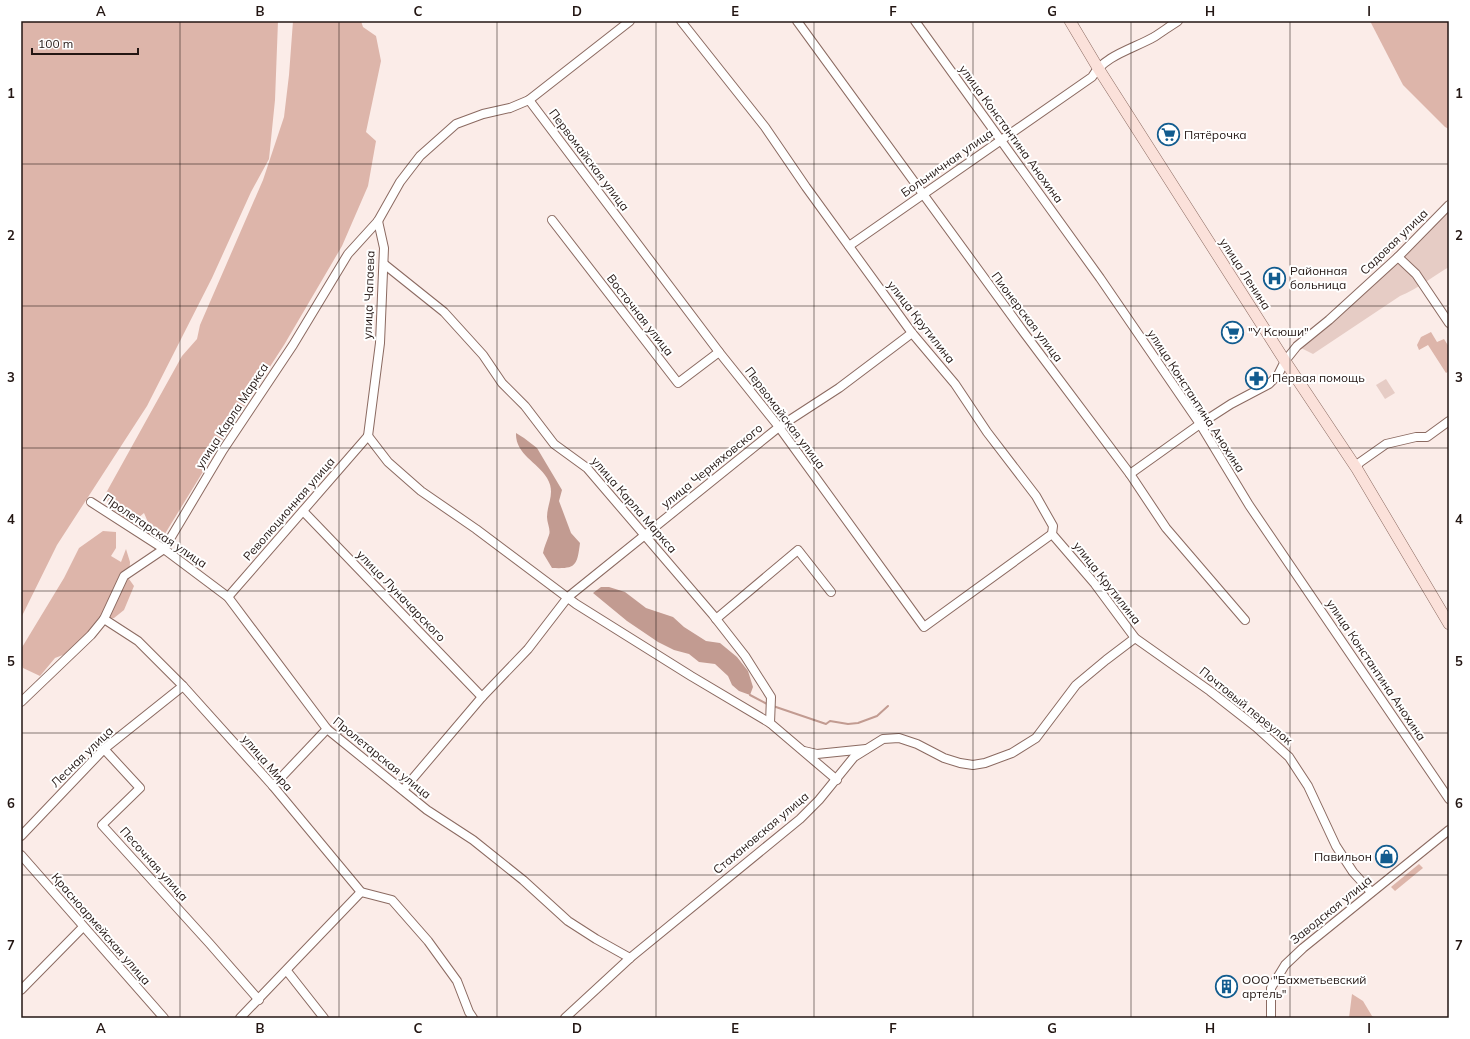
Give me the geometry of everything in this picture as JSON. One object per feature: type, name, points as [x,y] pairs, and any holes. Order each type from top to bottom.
[{"type":"main road","name":"улица Ленина","points":[[1070,21],[1098,68],[1285,361],[1356,469],[1449,624]]},
{"type":"street","points":[[378,221],[400,182],[420,156],[456,124],[483,114],[510,108],[530,100],[630,21]]},
{"type":"street","name":"улица Крутилина","points":[[681,21],[765,127],[912,333],[955,384],[987,432],[1036,496],[1053,526],[1052,534],[1095,584],[1135,638]]},
{"type":"street","name":"Пионерская улица","points":[[797,21],[1024,334],[1130,474],[1166,528],[1245,620]]},
{"type":"street","name":"улица Константина Анохина","points":[[915,21],[1100,278],[1200,424],[1248,504],[1449,799]]},
{"type":"street","name":"Больничная улица","points":[[849,246],[1092,77],[1098,68],[1119,54],[1154,37],[1178,21]]},
{"type":"street","name":"Первомайская улица","points":[[530,100],[719,352],[779,427],[924,627],[1052,534]]},
{"type":"street","name":"Садовая улица","points":[[1130,474],[1200,424],[1231,404],[1269,384],[1278,375],[1285,361],[1297,346],[1329,320],[1398,257],[1449,205]]},
{"type":"street","name":"Восточная улица","points":[[552,220],[678,383],[719,352]]},
{"type":"street","name":"улица Чапаева","points":[[368,436],[380,343],[384,264],[384,248],[378,221]]},
{"type":"street","name":"улица Карла Маркса","points":[[104,619],[124,576],[164,549],[222,450],[293,344],[348,254],[378,221]]},
{"type":"street","points":[[1398,257],[1416,274],[1449,323]]},
{"type":"street","name":"улица Карла Маркса","points":[[384,264],[444,312],[482,355],[502,383],[526,406],[554,444],[587,468],[716,619],[745,656],[771,697],[770,723]]},
{"type":"street","name":"улица Черняховского","points":[[645,536],[779,427],[839,388],[912,333]]},
{"type":"street","points":[[1356,469],[1358,463],[1386,444],[1416,437],[1427,437],[1449,421]]},
{"type":"street","points":[[368,436],[388,462],[421,491],[476,529],[568,597],[691,676],[770,723],[836,780]]},
{"type":"street","name":"Революционная улица","points":[[228,597],[368,436]]},
{"type":"street","name":"Пролетарская улица","points":[[91,502],[164,549],[228,597],[327,729],[427,810],[473,840],[524,880],[568,921],[630,958]]},
{"type":"street","name":"улица Луначарского","points":[[303,511],[482,697]]},
{"type":"street","points":[[402,790],[482,697],[528,649],[568,597],[645,536]]},
{"type":"street","points":[[716,619],[798,550],[832,592]]},
{"type":"street","points":[[21,702],[91,635],[104,619]]},
{"type":"street","name":"улица Мира","points":[[104,619],[138,641],[183,686],[273,786],[361,892]]},
{"type":"street","name":"Стахановская улица","points":[[565,1018],[630,958],[734,871],[800,819],[819,800],[854,757],[883,740],[899,738],[917,744],[944,758],[960,763],[985,763],[1005,757],[1036,738],[1076,686],[1106,660],[1135,638]]},
{"type":"street","name":"Почтовый переулок","points":[[1135,638],[1210,691],[1256,727],[1289,757],[1308,786],[1336,846],[1353,872],[1371,892]]},
{"type":"street","name":"Лесная улица","points":[[21,836],[104,749],[183,686]]},
{"type":"street","points":[[273,786],[327,729]]},
{"type":"street","name":"Песочная улица","points":[[104,749],[140,788],[102,825],[259,1000]]},
{"type":"street","points":[[802,751],[817,754],[869,749]]},
{"type":"street","name":"Заводская улица","points":[[1271,1018],[1271,988],[1285,965],[1303,948],[1371,892],[1449,830]]},
{"type":"street","name":"Красноармейская улица","points":[[21,855],[164,1018]]},
{"type":"street","points":[[240,1018],[287,971],[361,892],[392,900],[428,941],[457,981],[472,1018]]},
{"type":"street","points":[[21,990],[83,927]]},
{"type":"street","points":[[287,971],[324,1018]]},
{"type":"shaded area","points":[[21,21],[278,21],[275,100],[269,159],[251,192],[212,278],[147,406],[57,545],[21,618]]},
{"type":"shaded area","points":[[293,21],[361,21],[363,27],[376,36],[381,61],[366,132],[376,141],[368,186],[342,246],[284,345],[212,456],[207,452],[204,470],[163,537],[150,527],[144,513],[132,523],[108,506],[106,493],[182,356],[197,339],[200,325],[263,180],[284,117]]},
{"type":"shaded area","points":[[1370,21],[1449,21],[1449,129],[1445,127],[1403,85]]},
{"type":"shaded area","points":[[1449,205],[1449,267],[1400,296],[1313,354],[1297,346]]},
{"type":"shaded area","points":[[1431,332],[1437,342],[1444,339],[1449,347],[1449,371],[1446,373],[1428,345],[1419,350],[1417,345],[1421,337]]},
{"type":"shaded area","points":[[1386,379],[1395,393],[1385,399],[1376,385]]},
{"type":"shaded area","points":[[516,433],[537,448],[562,490],[559,501],[571,533],[580,543],[578,557],[571,567],[552,568],[543,553],[549,533],[547,512],[551,493],[550,483],[543,472],[519,447]]},
{"type":"shaded area","points":[[103,531],[116,532],[116,548],[111,556],[121,562],[126,549],[130,562],[129,579],[134,586],[124,610],[114,618],[104,619],[76,650],[55,658],[40,676],[23,668],[21,662],[21,649],[64,578],[79,548]]},
{"type":"shaded area","points":[[601,587],[609,587],[625,592],[646,608],[673,617],[684,627],[706,641],[720,643],[737,657],[748,671],[753,687],[750,695],[739,691],[732,685],[728,676],[715,664],[699,662],[689,654],[674,650],[658,642],[627,621],[593,593]]},
{"type":"shaded area","points":[[1419,864],[1423,868],[1395,891],[1391,887]]},
{"type":"shaded area","points":[[1352,994],[1363,1001],[1372,1016],[1376,1018],[1349,1018]]},
{"type":"waterway","points":[[750,695],[769,705]]},
{"type":"waterway","points":[[773,706],[826,724],[830,721],[848,724],[858,723],[877,716],[888,706]]},
{"type":"place","name":"Пятёрочка","points":[[1168,135]]},
{"type":"place","name":"Районная больница","points":[[1274,278]]},
{"type":"place","name":"\"У Ксюши\"","points":[[1232,332]]},
{"type":"place","name":"Первая помощь","points":[[1256,378]]},
{"type":"place","name":"Павильон","points":[[1387,857]]},
{"type":"place","name":"ООО \"Бахметьевский артель\"","points":[[1226,987]]}]
